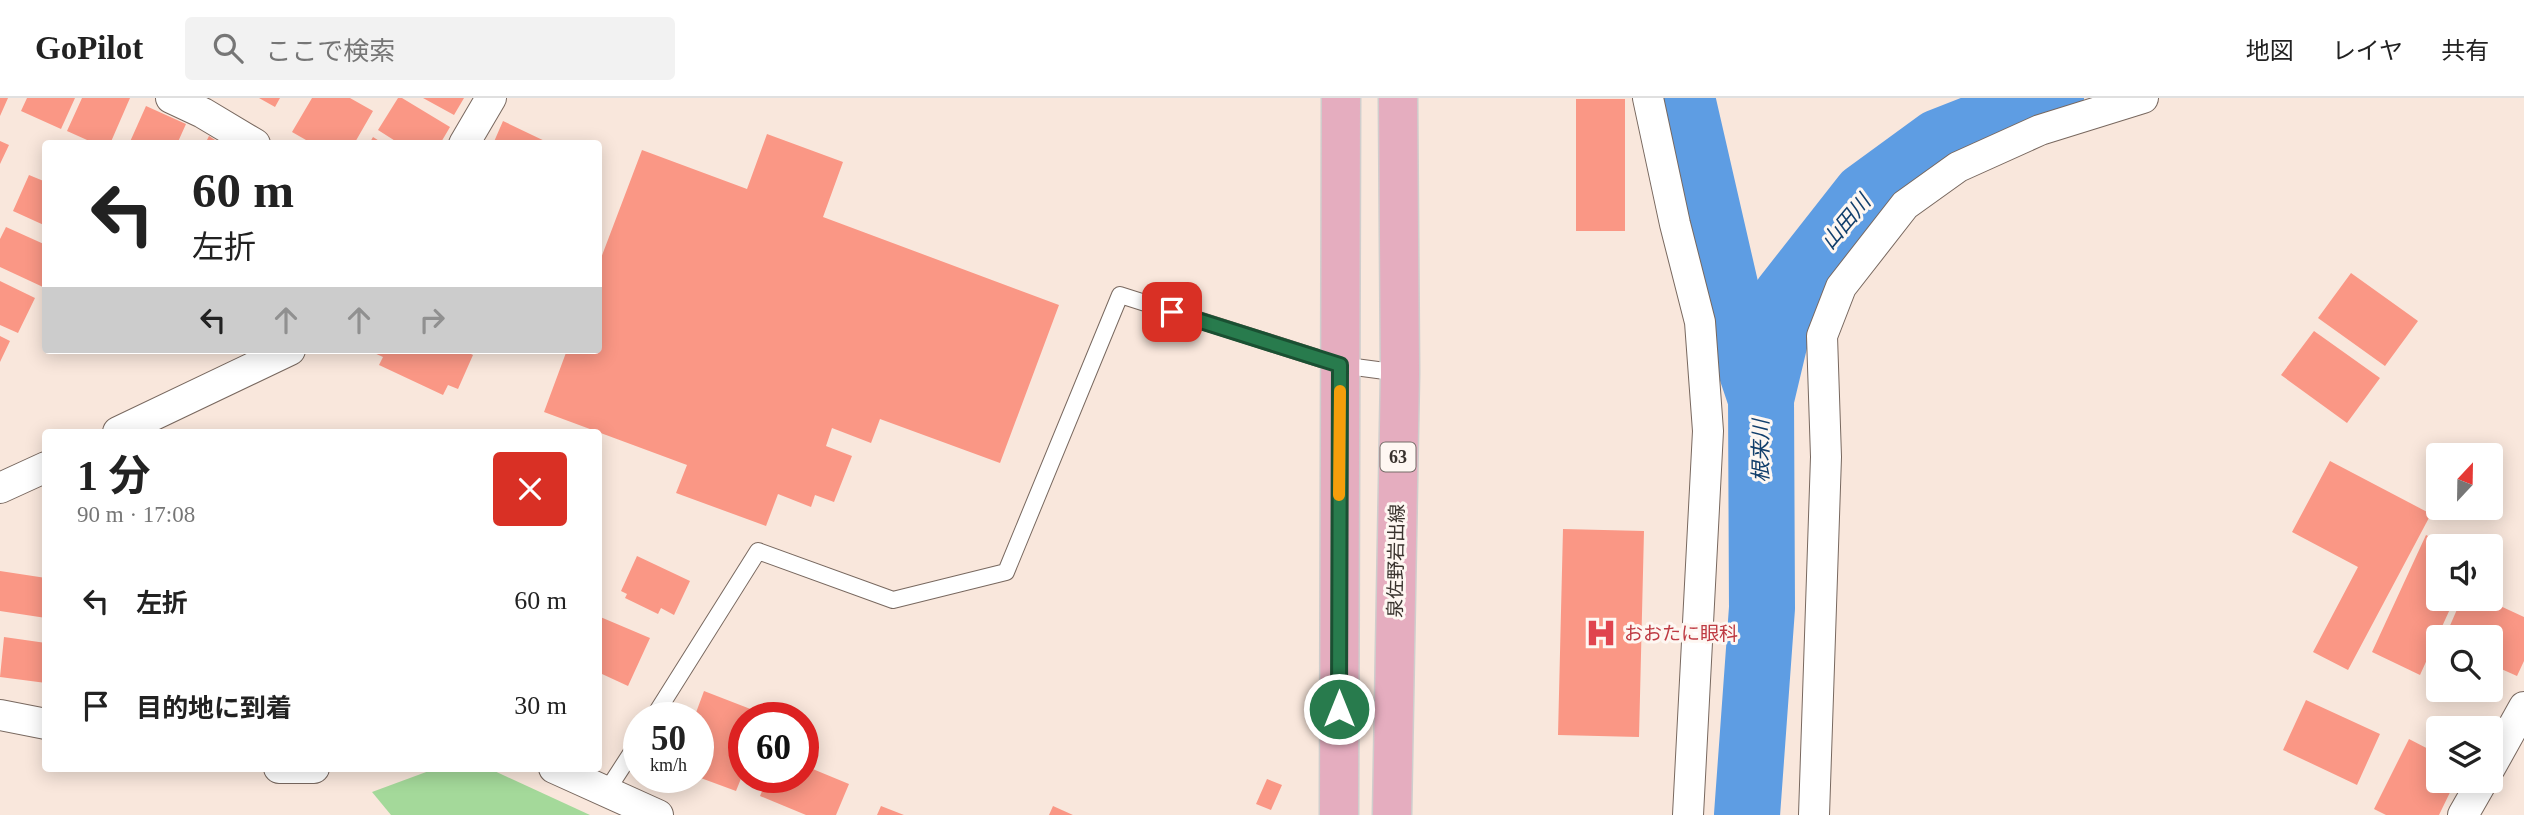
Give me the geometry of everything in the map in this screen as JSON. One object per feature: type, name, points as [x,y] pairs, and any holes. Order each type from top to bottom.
[{"type":"main road","points":[[1339,815],[1341,98]]},
{"type":"main road","name":"泉佐野岩出線","points":[[1392,815],[1400,373],[1398,98]]},
{"type":"street","points":[[171,98],[248,140]]},
{"type":"street","points":[[466,140],[491,98]]},
{"type":"street","points":[[1648,98],[1675,224],[1700,322],[1708,432],[1688,815]]},
{"type":"street","points":[[1814,815],[1826,457],[1822,336],[1841,287],[1905,205],[1958,167],[2040,130],[2143,98]]},
{"type":"street","points":[[124,429],[282,354]]},
{"type":"street","points":[[0,488],[42,469]]},
{"type":"street","points":[[2503,745],[2524,707]]},
{"type":"street","points":[[0,715],[42,723]]},
{"type":"street","points":[[563,772],[658,815]]},
{"type":"street","points":[[2463,815],[2476,793]]},
{"type":"lane","points":[[663,702],[758,551],[893,600],[1006,572],[1120,295],[1340,365],[1400,373]]},
{"type":"lane","points":[[607,792],[623,766]]},
{"type":"green space","points":[[426,772],[497,772],[590,815],[391,815],[372,792]]},
{"type":"building","points":[[0,98],[8,98],[0,116]]},
{"type":"building","points":[[27,98],[75,98],[61,129],[21,111]]},
{"type":"building","points":[[82,98],[130,98],[112,140],[87,140],[67,131]]},
{"type":"building","points":[[259,98],[280,98],[275,107]]},
{"type":"building","points":[[312,98],[350,98],[373,111],[356,140],[306,140],[292,132]]},
{"type":"building","points":[[398,98],[450,127],[442,140],[394,140],[378,130]]},
{"type":"building","points":[[423,98],[464,98],[454,115]]},
{"type":"building","points":[[1576,99],[1625,99],[1625,231],[1576,231]]},
{"type":"building","points":[[146,106],[186,124],[179,140],[131,140]]},
{"type":"building","points":[[503,121],[543,140],[495,140]]},
{"type":"building","points":[[767,134],[843,162],[823,217],[1059,305],[1000,463],[880,419],[871,443],[832,428],[826,446],[852,456],[834,502],[815,495],[811,507],[778,494],[766,526],[676,493],[687,465],[602,433],[602,429],[590,429],[544,412],[566,354],[602,354],[602,255],[642,150],[747,189]]},
{"type":"building","points":[[0,141],[9,145],[0,164]]},
{"type":"building","points":[[29,175],[42,180],[42,224],[13,211]]},
{"type":"building","points":[[6,227],[42,243],[42,287],[0,267],[0,239]]},
{"type":"building","points":[[2351,273],[2418,321],[2385,366],[2318,318]]},
{"type":"building","points":[[0,281],[35,298],[18,333],[0,325]]},
{"type":"building","points":[[2314,331],[2380,378],[2347,423],[2281,375]]},
{"type":"building","points":[[0,336],[10,341],[0,362]]},
{"type":"building","points":[[376,354],[473,355],[458,389],[448,385],[443,395],[379,365],[383,357]]},
{"type":"building","points":[[2330,461],[2426,511],[2428,520],[2348,670],[2313,652],[2358,567],[2292,532]]},
{"type":"building","name":"おおたに眼科","points":[[1563,529],[1644,531],[1639,737],[1558,735]]},
{"type":"building","points":[[2426,535],[2426,611],[2449,611],[2443,625],[2426,625],[2426,662],[2420,675],[2372,652]]},
{"type":"building","points":[[637,556],[690,581],[674,615],[661,608],[658,614],[625,598],[627,594],[621,591]]},
{"type":"building","points":[[0,571],[42,577],[42,617],[0,611]]},
{"type":"building","points":[[2503,607],[2524,617],[2524,661],[2517,676],[2503,670],[2503,625],[2450,625],[2456,611],[2503,611]]},
{"type":"building","points":[[602,618],[650,638],[628,686],[602,674]]},
{"type":"building","points":[[4,637],[42,642],[42,682],[0,677]]},
{"type":"building","points":[[704,691],[732,702],[728,702],[728,788],[714,783],[714,702],[700,702]]},
{"type":"building","points":[[2306,700],[2380,734],[2357,785],[2283,750]]},
{"type":"building","points":[[2409,739],[2426,748],[2426,793],[2450,793],[2439,815],[2386,815],[2374,809]]},
{"type":"building","points":[[819,772],[849,784],[836,815],[806,815],[760,796],[761,793],[819,793]]},
{"type":"building","points":[[1267,779],[1282,785],[1271,810],[1256,804]]},
{"type":"building","points":[[881,806],[904,815],[877,815]]},
{"type":"building","points":[[1053,806],[1073,815],[1049,815]]},
{"type":"waterway","name":"根来川","points":[[1682,98],[1730,307],[1761,399],[1762,608],[1747,815]]},
{"type":"waterway","name":"山田川","points":[[1761,399],[1785,298],[1865,196],[1939,142],[2051,98]]},
{"type":"slow traffic","points":[[1339,495],[1340,391]]},
{"type":"place","name":"おおたに眼科","points":[[1601,633]]},
{"type":"route","points":[[1172,312],[1340,365],[1339,709]]}]
